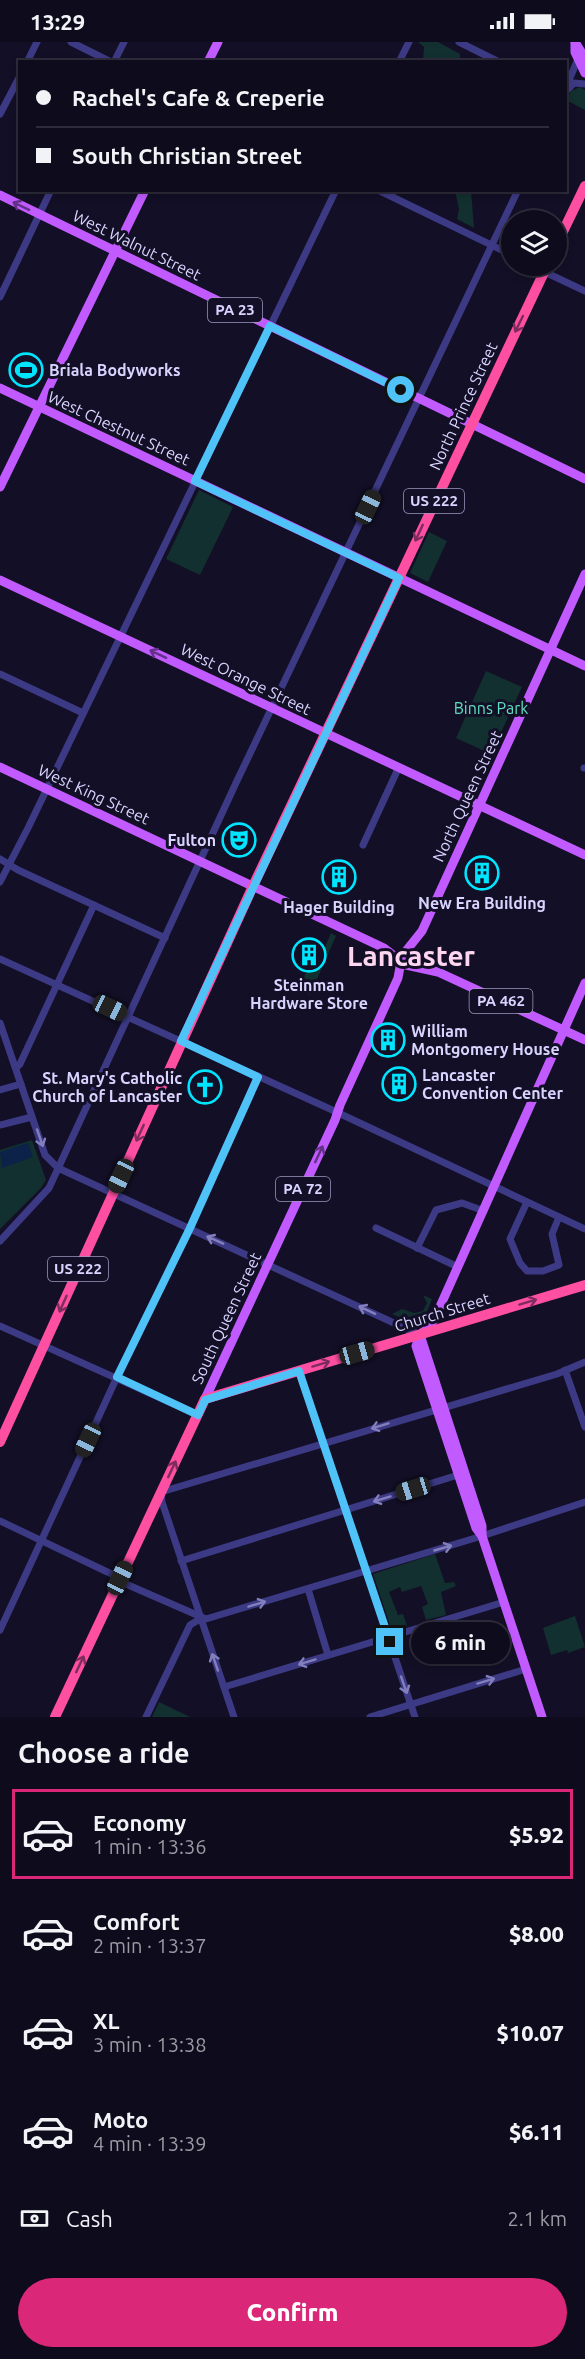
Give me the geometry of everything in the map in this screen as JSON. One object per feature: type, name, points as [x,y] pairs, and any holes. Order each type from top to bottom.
[{"type":"highway","points":[[567,223],[585,186]]},
{"type":"highway","name":"North Prince Street","points":[[253,885],[542,276]]},
{"type":"highway","name":"US 222","points":[[0,1442],[253,885]]},
{"type":"highway","name":"Church Street","points":[[205,1400],[585,1285]]},
{"type":"highway","name":"South Queen Street","points":[[55,1717],[205,1400]]},
{"type":"main road","points":[[209,60],[218,42]]},
{"type":"main road","points":[[575,42],[575,52],[582,58],[585,73]]},
{"type":"main road","points":[[0,487],[144,192]]},
{"type":"main road","name":"West Walnut Street","points":[[0,195],[585,479]]},
{"type":"main road","name":"West Chestnut Street","points":[[0,388],[585,666]]},
{"type":"main road","name":"North Queen Street","points":[[400,962],[404,952],[422,931],[585,574]]},
{"type":"main road","name":"West Orange Street","points":[[0,580],[585,855]]},
{"type":"main road","name":"West King Street","points":[[0,767],[384,948],[400,962]]},
{"type":"main road","name":"PA 462","points":[[400,962],[438,972],[585,1040]]},
{"type":"main road","name":"South Queen Street","points":[[205,1400],[398,978],[400,962]]},
{"type":"main road","points":[[542,1717],[482,1536],[476,1528],[458,1475],[420,1335],[434,1320],[585,982]]},
{"type":"main road","points":[[439,1408],[482,1526],[482,1536]]},
{"type":"street","points":[[28,60],[36,42]]},
{"type":"street","points":[[71,42],[108,60]]},
{"type":"street","points":[[113,60],[124,42]]},
{"type":"street","points":[[400,60],[409,42]]},
{"type":"street","points":[[459,42],[495,60]]},
{"type":"street","points":[[567,87],[582,58]]},
{"type":"street","points":[[0,114],[18,80]]},
{"type":"street","points":[[567,88],[574,83],[585,84]]},
{"type":"street","points":[[0,297],[50,192]]},
{"type":"street","points":[[0,882],[335,192]]},
{"type":"street","points":[[382,192],[501,250]]},
{"type":"street","points":[[0,1241],[45,1193],[58,1168],[271,708],[517,192]]},
{"type":"street","points":[[560,276],[585,291]]},
{"type":"street","points":[[0,674],[83,713]]},
{"type":"street","points":[[363,845],[398,769]]},
{"type":"street","points":[[0,859],[165,938]]},
{"type":"street","points":[[16,1068],[20,1064],[94,905]]},
{"type":"street","points":[[1,962],[57,984],[585,1229]]},
{"type":"street","points":[[0,1023],[47,1158],[58,1168],[420,1335]]},
{"type":"street","points":[[0,1050],[9,1047]]},
{"type":"street","points":[[0,1630],[258,1077]]},
{"type":"street","points":[[0,1090],[21,1084]]},
{"type":"street","points":[[0,1125],[32,1116]]},
{"type":"street","points":[[526,1202],[510,1239],[520,1263],[527,1271],[536,1273],[559,1264],[552,1234],[560,1217]]},
{"type":"street","points":[[417,1248],[433,1214],[440,1208],[462,1203],[484,1211]]},
{"type":"street","points":[[376,1227],[458,1267]]},
{"type":"street","points":[[0,1326],[198,1415]]},
{"type":"street","points":[[234,1717],[200,1619],[161,1492],[585,1362]]},
{"type":"street","points":[[565,1370],[585,1427]]},
{"type":"street","points":[[299,1371],[415,1717]]},
{"type":"street","points":[[182,1561],[458,1475]]},
{"type":"street","points":[[0,1521],[206,1620],[482,1536],[585,1502]]},
{"type":"street","points":[[308,1589],[328,1655]]},
{"type":"street","points":[[224,1687],[504,1602]]},
{"type":"street","points":[[146,1717],[190,1625],[200,1619]]},
{"type":"street","points":[[370,1717],[526,1669]]},
{"type":"green space","points":[[418,42],[438,42],[460,54],[460,60],[423,60],[424,47]]},
{"type":"green space","points":[[580,87],[585,90],[585,110],[567,101],[571,91]]},
{"type":"green space","points":[[455,192],[471,192],[474,228],[457,219],[459,209]]},
{"type":"green space","points":[[199,490],[233,507],[200,575],[166,559]]},
{"type":"green space","points":[[429,532],[447,541],[428,582],[410,573]]},
{"type":"green space","name":"Binns Park","points":[[486,671],[522,687],[491,754],[456,738]]},
{"type":"green space","points":[[331,933],[336,936],[310,995],[298,990],[313,957],[320,959]]},
{"type":"green space","points":[[32,1140],[46,1180],[41,1188],[0,1229],[0,1150]]},
{"type":"green space","points":[[423,1295],[432,1299],[424,1319],[412,1323],[392,1314],[402,1309],[414,1313],[423,1311],[427,1303]]},
{"type":"green space","points":[[435,1554],[445,1583],[454,1582],[456,1586],[441,1592],[446,1615],[426,1620],[422,1607],[428,1604],[421,1586],[402,1592],[400,1587],[389,1592],[398,1615],[403,1614],[407,1626],[392,1631],[373,1574]]},
{"type":"green space","points":[[575,1616],[585,1647],[568,1653],[567,1650],[551,1655],[543,1628]]},
{"type":"green space","points":[[159,1702],[190,1717],[152,1717]]},
{"type":"water","points":[[28,1143],[33,1157],[2,1168],[0,1152]]},
{"type":"place","name":"Briala Bodyworks","points":[[26,370]]},
{"type":"place","name":"Fulton","points":[[239,840]]},
{"type":"place","name":"New Era Building","points":[[482,873]]},
{"type":"place","name":"Hager Building","points":[[339,877]]},
{"type":"place","name":"Steinman Hardware Store","points":[[309,955]]},
{"type":"place","name":"William Montgomery House","points":[[388,1040]]},
{"type":"place","name":"Lancaster Convention Center","points":[[399,1084]]},
{"type":"place","name":"St. Mary's Catholic Church of Lancaster","points":[[205,1087]]},
{"type":"district","name":"Lancaster","points":[[411,956]]},
{"type":"route","points":[[390,1642],[299,1371],[205,1400],[198,1415],[117,1377],[190,1228],[258,1077],[181,1041],[399,578],[195,481],[270,326],[401,390]]}]
